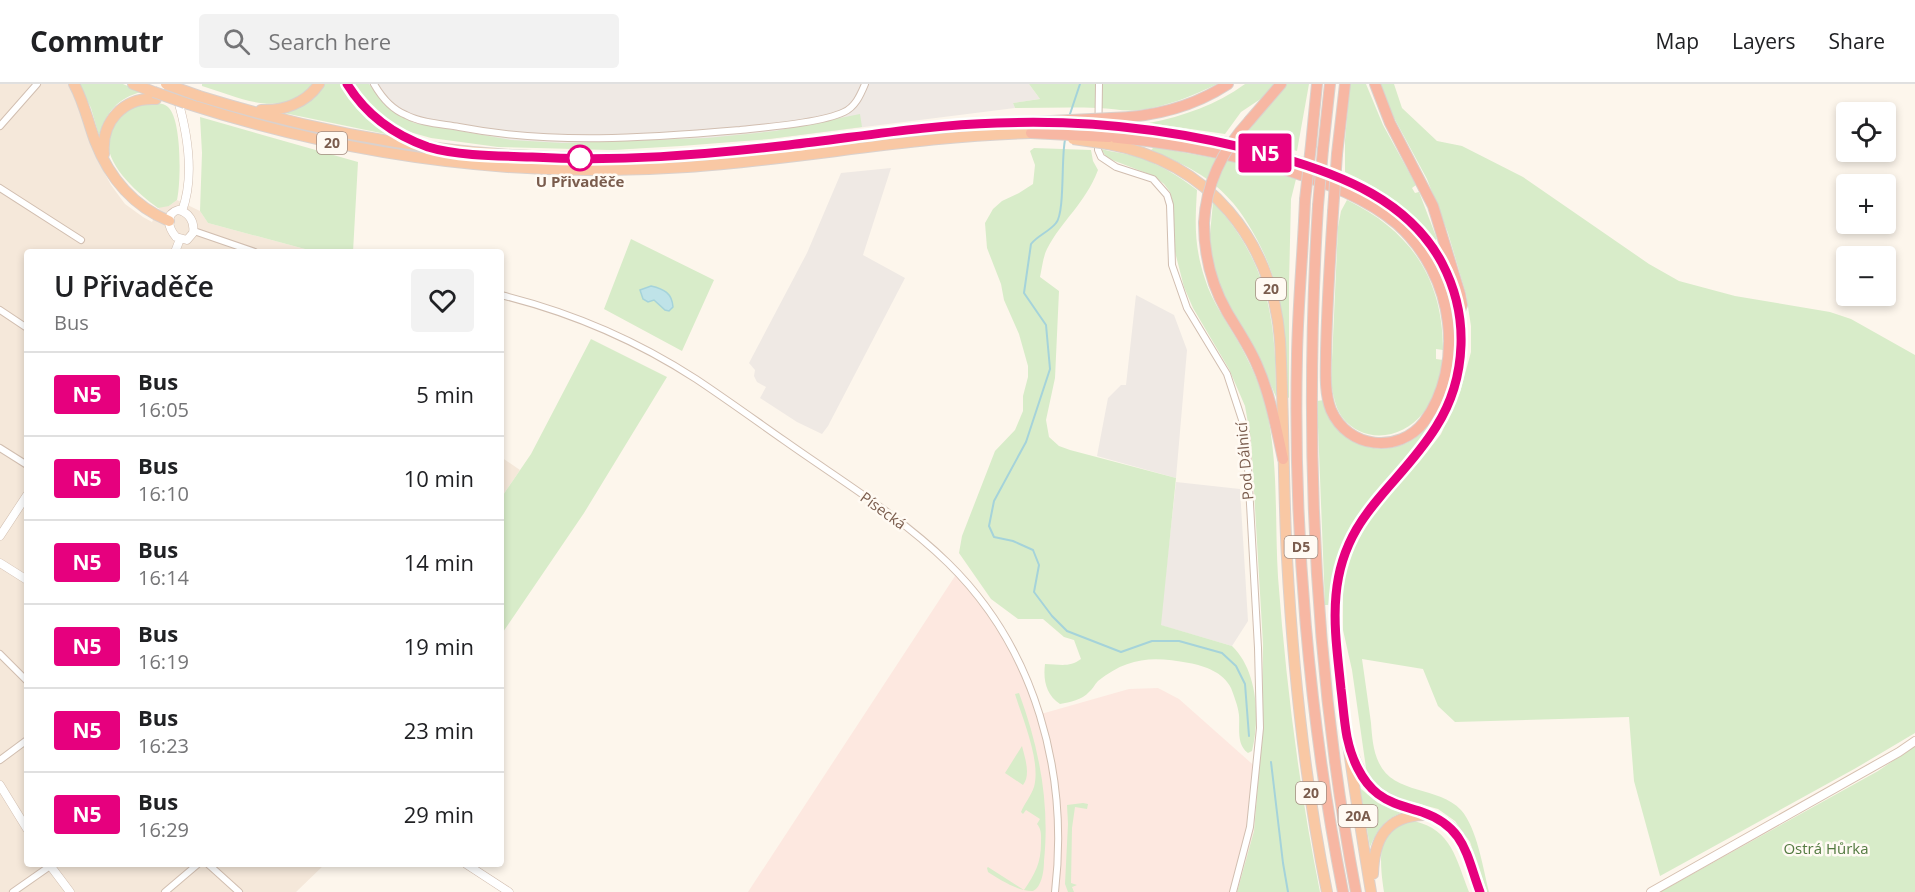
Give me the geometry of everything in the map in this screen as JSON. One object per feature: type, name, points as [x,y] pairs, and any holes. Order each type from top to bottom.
[{"type":"highway","points":[[74,84],[80,95],[95,142],[116,180],[131,198],[149,212],[169,221]]},
{"type":"highway","name":"20","points":[[133,84],[155,96],[288,133],[376,152],[546,170],[645,170],[688,167],[995,134],[1031,128]]},
{"type":"highway","name":"20","points":[[166,84],[243,109],[331,131],[436,149],[548,158],[645,158],[727,152],[952,126],[1031,128]]},
{"type":"highway","points":[[243,109],[286,108],[305,99],[319,84]]},
{"type":"highway","points":[[347,84],[366,109],[383,124],[404,136],[436,149]]},
{"type":"highway","points":[[1031,128],[1110,131],[1136,117],[1168,111],[1202,99],[1228,84]]},
{"type":"highway","points":[[1281,84],[1228,147],[1214,173],[1204,224],[1206,254],[1212,279],[1263,378],[1283,459]]},
{"type":"highway","name":"D5","points":[[1317,84],[1305,200],[1297,355],[1298,461],[1302,572],[1317,727],[1325,792],[1342,892]]},
{"type":"highway","name":"D5","points":[[1330,84],[1318,206],[1311,358],[1312,462],[1316,570],[1330,724],[1356,892]]},
{"type":"highway","points":[[1031,128],[1110,131],[1203,150],[1317,180],[1348,194],[1376,209],[1406,233],[1427,261],[1438,283],[1446,309],[1449,345],[1443,383],[1430,414],[1414,432],[1393,442],[1372,443],[1354,437],[1337,420],[1329,404],[1326,379],[1326,332],[1333,212],[1338,154],[1345,84]]},
{"type":"highway","points":[[1375,84],[1387,116],[1422,183],[1436,216],[1460,294],[1462,305],[1459,313]]},
{"type":"highway","points":[[106,163],[104,139],[113,117],[132,102],[155,96]]},
{"type":"highway","name":"20","points":[[1110,131],[1189,176],[1210,193],[1229,212],[1253,246],[1270,286],[1278,321],[1281,358],[1288,580],[1298,694],[1327,892]]},
{"type":"highway","name":"20A","points":[[1110,131],[1191,136],[1244,148],[1328,173],[1368,191],[1403,215],[1430,244],[1450,280],[1459,313],[1461,337],[1460,361],[1455,386],[1446,410],[1426,442],[1375,500],[1360,521],[1348,543],[1336,588],[1338,658],[1347,740],[1372,892]]},
{"type":"highway","points":[[1347,740],[1361,774],[1375,792],[1393,802],[1433,816],[1448,825],[1460,839],[1480,892]]},
{"type":"highway","points":[[1372,892],[1374,854],[1385,832],[1394,823],[1406,818],[1420,815],[1433,816]]},
{"type":"main road","points":[[1651,892],[1915,741]]},
{"type":"street","points":[[0,126],[37,84]]},
{"type":"street","points":[[173,84],[184,121],[186,139],[188,187],[182,211]]},
{"type":"street","points":[[374,84],[388,105],[408,117],[507,135],[563,139],[699,134],[825,118],[843,113],[852,107],[865,84]]},
{"type":"street","name":"Pod Dálnicí","points":[[1099,84],[1098,150],[1101,157],[1116,166],[1153,179],[1167,195],[1170,205],[1172,265],[1187,308],[1227,374],[1246,432],[1260,728],[1250,827],[1233,892]]},
{"type":"street","points":[[0,188],[81,240]]},
{"type":"street","points":[[173,211],[182,211],[191,219],[194,231],[189,239],[180,239],[173,233],[169,221],[173,211]]},
{"type":"street","points":[[194,231],[246,249]]},
{"type":"street","points":[[176,249],[180,239]]},
{"type":"street","name":"Písecká","points":[[504,296],[537,304],[594,326],[627,340],[667,362],[712,390],[863,496],[918,536],[949,564],[977,596],[1003,634],[1029,684],[1041,714],[1050,751],[1059,822],[1055,892]]},
{"type":"street","points":[[0,310],[24,326]]},
{"type":"street","points":[[0,448],[24,463]]},
{"type":"street","points":[[0,536],[24,500]]},
{"type":"street","points":[[0,563],[24,578]]},
{"type":"street","points":[[0,654],[24,678]]},
{"type":"street","points":[[0,760],[24,742]]},
{"type":"street","points":[[0,785],[24,823]]},
{"type":"street","points":[[13,892],[48,867]]},
{"type":"street","points":[[52,867],[70,892]]},
{"type":"street","points":[[165,892],[194,867]]},
{"type":"street","points":[[211,867],[239,892]]},
{"type":"street","points":[[471,867],[509,892]]},
{"type":"shaded area","points":[[0,84],[68,84],[76,99],[97,159],[111,185],[125,204],[143,217],[152,222],[160,206],[169,206],[177,200],[200,211],[208,223],[305,249],[24,249],[24,867],[322,867],[296,892],[0,892]]},
{"type":"shaded area","points":[[364,84],[1029,84],[1040,99],[1013,103],[1015,108],[769,139],[612,150],[511,146],[402,125]]},
{"type":"shaded area","points":[[891,168],[863,255],[905,278],[822,434],[797,422],[760,398],[766,387],[757,382],[754,376],[755,370],[749,363],[807,253],[841,173]]},
{"type":"shaded area","points":[[1136,295],[1174,315],[1187,350],[1176,478],[1097,456],[1108,398],[1121,385],[1126,385]]},
{"type":"shaded area","points":[[504,459],[520,470],[504,494]]},
{"type":"shaded area","points":[[1176,482],[1240,489],[1248,621],[1232,646],[1160,625]]},
{"type":"shaded area","points":[[957,573],[1003,634],[1041,714],[1129,689],[1158,688],[1179,699],[1259,770],[1254,831],[1237,892],[748,892]]},
{"type":"green space","points":[[79,84],[123,84],[142,92],[119,102],[109,114],[99,136],[91,108]]},
{"type":"green space","points":[[202,84],[315,84],[302,95],[274,104],[246,100],[202,86]]},
{"type":"green space","points":[[325,84],[343,84],[365,114],[395,136],[284,113],[307,103]]},
{"type":"green space","points":[[352,84],[369,84],[385,105],[414,123],[511,140],[562,143],[707,138],[775,131],[860,114],[862,127],[769,139],[612,150],[498,147],[431,138],[406,131],[390,124],[361,97]]},
{"type":"green space","points":[[1029,84],[1217,84],[1179,100],[1139,110],[1015,108],[1013,103],[1040,99]]},
{"type":"green space","points":[[1245,84],[1274,84],[1262,98],[1241,112],[1225,134],[1149,123],[1199,109]]},
{"type":"green space","points":[[1287,84],[1309,84],[1297,151],[1245,136],[1258,116]]},
{"type":"green space","points":[[1350,84],[1366,84],[1383,125],[1416,185],[1412,188],[1415,193],[1419,192],[1437,239],[1435,240],[1416,218],[1394,200],[1345,172],[1345,140]]},
{"type":"green space","points":[[1380,84],[1394,84],[1402,108],[1437,141],[1462,146],[1523,177],[1649,264],[1679,281],[1735,296],[1830,312],[1851,319],[1915,355],[1915,733],[1660,876],[1634,781],[1629,717],[1455,722],[1438,706],[1423,669],[1362,659],[1373,743],[1379,763],[1395,780],[1452,802],[1461,810],[1475,838],[1489,892],[1487,892],[1470,842],[1455,821],[1438,809],[1386,795],[1367,775],[1352,670],[1343,630],[1343,585],[1352,548],[1374,511],[1420,461],[1441,434],[1460,392],[1471,352],[1471,326],[1466,294],[1448,233],[1427,179],[1392,114]]},
{"type":"green space","points":[[154,102],[167,106],[173,114],[179,152],[177,200],[169,206],[158,208],[128,182],[112,159],[108,147],[109,134],[124,111],[133,106]]},
{"type":"green space","points":[[200,117],[358,162],[353,249],[305,249],[208,223],[200,211],[202,153]]},
{"type":"green space","points":[[1154,147],[1230,161],[1296,179],[1291,199],[1289,398],[1287,397],[1281,308],[1276,287],[1260,246],[1244,217],[1221,191],[1195,171],[1151,150]]},
{"type":"green space","points":[[1034,148],[1091,150],[1098,170],[1087,193],[1059,229],[1047,249],[1040,277],[1059,291],[1055,378],[1046,420],[1049,437],[1059,446],[1070,450],[1176,478],[1161,625],[1232,646],[1241,656],[1255,696],[1255,738],[1252,751],[1248,753],[1240,740],[1236,701],[1228,682],[1207,668],[1195,664],[1164,659],[1130,663],[1109,673],[1083,697],[1060,704],[1051,696],[1046,687],[1045,664],[1068,665],[1081,659],[1074,640],[1064,637],[1043,619],[1018,619],[991,599],[959,553],[962,536],[995,451],[1015,430],[1023,411],[1028,366],[1019,334],[1004,300],[1001,284],[987,248],[985,223],[993,209],[1002,201],[1033,184],[1035,165],[1030,151]]},
{"type":"green space","points":[[1101,149],[1151,162],[1175,174],[1197,190],[1196,235],[1205,279],[1216,304],[1250,363],[1266,406],[1274,465],[1278,577],[1289,696],[1320,892],[1237,892],[1254,831],[1262,736],[1263,644],[1251,440],[1245,406],[1229,369],[1193,308],[1184,287],[1174,248],[1173,203],[1170,192],[1154,176],[1107,158]]},
{"type":"green space","points":[[1347,200],[1370,212],[1406,242],[1430,280],[1442,324],[1443,350],[1436,349],[1436,359],[1443,360],[1431,401],[1415,422],[1405,429],[1383,435],[1361,432],[1342,417],[1336,405],[1331,382],[1338,227],[1341,211]]},
{"type":"green space","points":[[1213,202],[1246,246],[1265,292],[1274,342],[1276,397],[1257,353],[1219,284],[1209,245]]},
{"type":"green space","points":[[631,239],[714,280],[682,351],[604,309]]},
{"type":"green space","points":[[591,339],[667,377],[584,513],[504,631],[504,494],[531,454]]},
{"type":"green space","points":[[1324,400],[1338,428],[1349,438],[1362,445],[1376,448],[1391,448],[1406,443],[1423,432],[1436,411],[1438,412],[1414,447],[1360,513],[1349,531],[1336,564],[1330,605],[1325,605],[1317,401]]},
{"type":"green space","points":[[1019,693],[1032,734],[1044,797],[1044,869],[1040,882],[1033,891],[1024,890],[1039,862],[1041,833],[1037,824],[1040,819],[1026,810],[1023,814],[1021,812],[1033,790],[1036,777],[1030,740],[1015,694]]},
{"type":"green space","points":[[1022,746],[1027,771],[1023,785],[1005,773]]},
{"type":"green space","name":"Ostrá Hůrka","points":[[1915,746],[1915,892],[1660,892],[1878,771]]},
{"type":"green space","points":[[1360,788],[1378,803],[1404,812],[1382,825],[1370,847]]},
{"type":"green space","points":[[1088,804],[1087,809],[1075,807],[1072,828],[1071,883],[1077,885],[1072,887],[1074,892],[1068,892],[1065,884],[1067,805]]},
{"type":"green space","points":[[1414,821],[1427,825],[1445,839],[1456,857],[1469,892],[1384,892],[1381,854],[1386,836],[1399,824]]},
{"type":"green space","points":[[988,867],[1024,890],[998,878],[988,872],[987,868]]},
{"type":"water","points":[[651,286],[669,295],[673,307],[669,311],[654,300],[648,302],[643,299],[640,290]]},
{"type":"waterway","points":[[1069,117],[1080,84]]},
{"type":"waterway","points":[[1065,140],[1059,217],[1053,226],[1031,244],[1024,293],[1046,325],[1050,369],[1026,442],[994,501],[989,526],[994,537],[1013,541],[1033,550],[1039,565],[1034,592],[1067,631],[1121,652],[1152,641],[1179,641],[1222,653],[1236,666],[1245,684],[1249,736]]},
{"type":"waterway","points":[[1271,762],[1288,892]]},
{"type":"bus line","name":"N5","points":[[347,84],[366,109],[383,124],[425,146],[436,149],[548,158],[645,158],[727,152],[923,128],[993,123],[1083,123],[1149,129],[1218,141],[1328,173],[1368,191],[1392,206],[1422,234],[1446,272],[1457,302],[1461,349],[1455,386],[1440,421],[1426,442],[1367,511],[1353,532],[1344,553],[1336,588],[1335,612],[1347,740],[1361,774],[1375,792],[1393,802],[1438,818],[1452,828],[1463,844],[1480,892]]},
{"type":"place","name":"U Přivaděče","points":[[580,158]]}]
